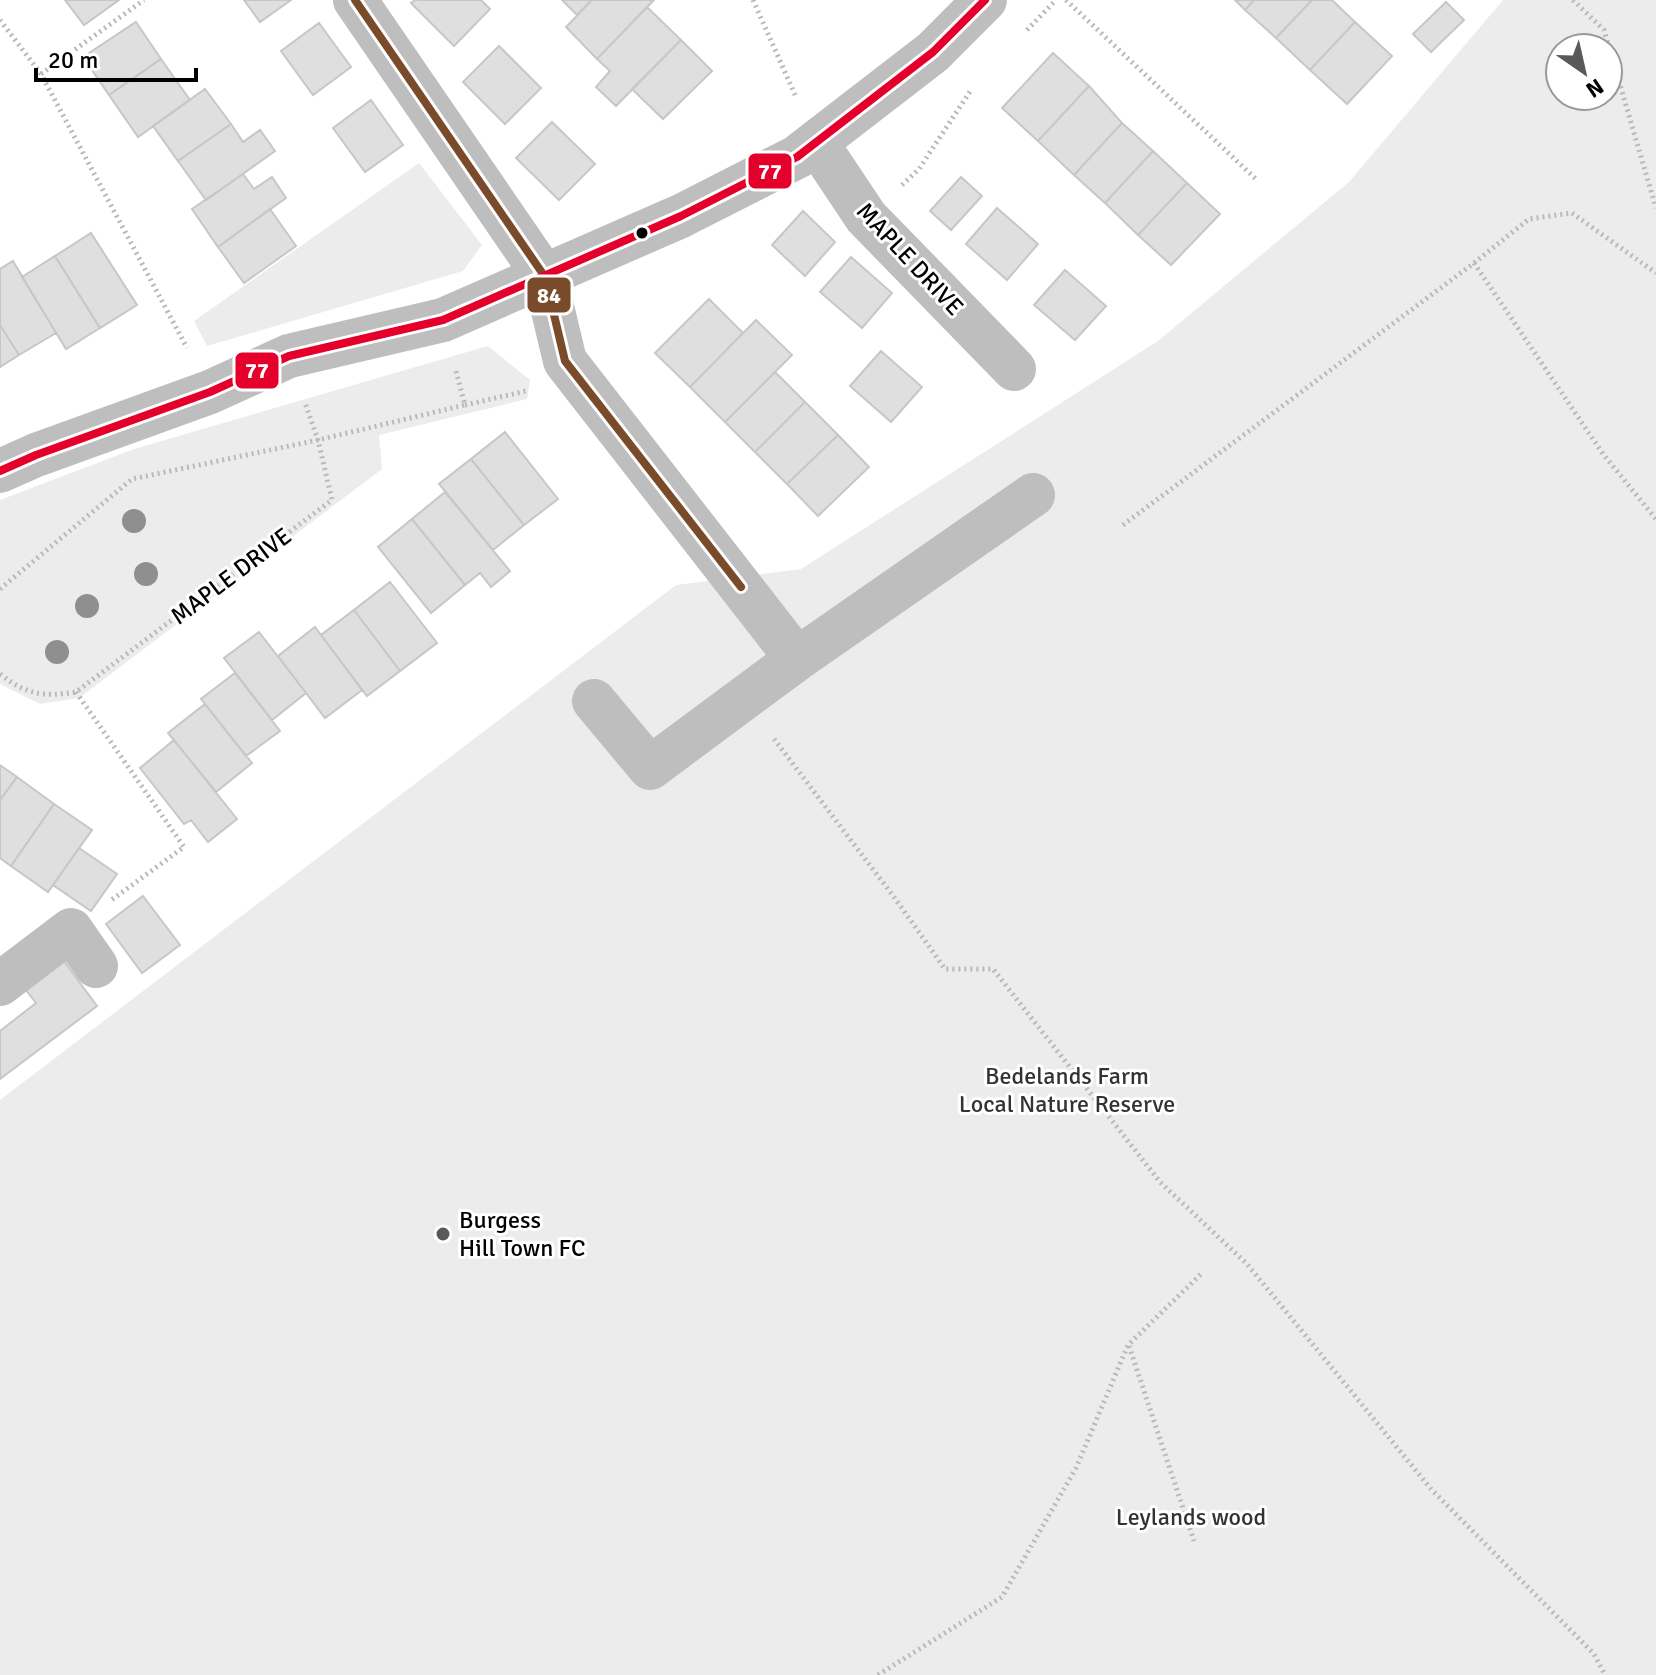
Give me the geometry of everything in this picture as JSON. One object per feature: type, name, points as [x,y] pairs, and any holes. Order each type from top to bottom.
[{"type":"street","points":[[355,0],[545,277],[565,361],[797,659]]},
{"type":"street","points":[[0,471],[210,392],[289,356],[443,320],[681,216],[797,157],[933,52],[985,0]]},
{"type":"street","name":"MAPLE DRIVE","points":[[816,142],[866,217],[1014,369]]},
{"type":"street","points":[[594,701],[650,768],[797,659],[1033,495]]},
{"type":"street","points":[[0,984],[71,930],[96,966]]},
{"type":"path","points":[[41,74],[144,0]]},
{"type":"path","points":[[753,0],[816,142]]},
{"type":"path","points":[[1026,31],[1056,0]]},
{"type":"path","points":[[1066,0],[1257,180]]},
{"type":"path","points":[[1573,0],[1604,30],[1656,208]]},
{"type":"path","points":[[0,20],[41,74],[210,392]]},
{"type":"path","points":[[866,217],[919,169],[967,94],[977,84]]},
{"type":"path","points":[[1123,525],[1529,219],[1572,213],[1656,273]]},
{"type":"path","points":[[1474,263],[1603,454],[1656,519]]},
{"type":"path","points":[[443,320],[465,405]]},
{"type":"path","name":"MAPLE DRIVE","points":[[76,692],[332,500],[318,440],[289,356]]},
{"type":"path","points":[[0,589],[132,479],[318,440],[533,389],[565,361]]},
{"type":"path","points":[[0,674],[11,683],[45,697],[76,692],[184,847],[71,930]]},
{"type":"path","points":[[772,737],[945,969],[993,969],[1160,1182],[1247,1264],[1431,1489],[1594,1654],[1605,1675]]},
{"type":"path","points":[[878,1675],[1002,1597],[1076,1468],[1128,1345],[1201,1274]]},
{"type":"path","points":[[1128,1345],[1194,1541]]},
{"type":"green space","name":"Bedelands Farm Local Nature Reserve","points":[[1503,0],[1656,0],[1656,1675],[0,1675],[0,1100],[676,585],[801,569],[1158,341],[1349,182]]},
{"type":"green space","points":[[419,163],[482,245],[463,271],[207,346],[194,321]]},
{"type":"green space","points":[[488,346],[530,380],[527,399],[379,435],[382,469],[79,698],[40,704],[0,684],[0,500],[134,449]]},
{"type":"building","points":[[65,0],[119,0],[84,25]]},
{"type":"building","points":[[244,0],[291,0],[260,22]]},
{"type":"building","points":[[415,0],[481,0],[490,9],[454,46],[411,3]]},
{"type":"building","points":[[562,0],[592,0],[577,15]]},
{"type":"building","points":[[592,0],[654,0],[597,59],[566,27]]},
{"type":"building","points":[[1235,0],[1254,0],[1245,10]]},
{"type":"building","points":[[1254,0],[1312,0],[1276,38],[1245,10]]},
{"type":"building","points":[[1312,0],[1332,0],[1355,22],[1310,70],[1276,38]]},
{"type":"building","points":[[1446,2],[1464,20],[1431,52],[1413,34]]},
{"type":"building","points":[[647,7],[681,40],[616,106],[596,87],[610,71],[597,59]]},
{"type":"building","points":[[136,22],[161,59],[109,95],[83,57]]},
{"type":"building","points":[[1355,22],[1392,56],[1347,104],[1310,70]]},
{"type":"building","points":[[319,23],[351,67],[313,95],[281,51]]},
{"type":"building","points":[[681,40],[712,71],[663,119],[632,89]]},
{"type":"building","points":[[499,46],[541,88],[505,124],[463,82]]},
{"type":"building","points":[[1053,53],[1089,86],[1038,141],[1002,108]]},
{"type":"building","points":[[161,59],[190,100],[138,137],[109,95]]},
{"type":"building","points":[[1089,86],[1122,123],[1074,175],[1038,141]]},
{"type":"building","points":[[205,89],[231,124],[178,161],[153,126]]},
{"type":"building","points":[[371,100],[403,145],[365,172],[333,128]]},
{"type":"building","points":[[552,122],[595,164],[559,200],[516,158]]},
{"type":"building","points":[[1122,123],[1153,151],[1105,203],[1074,175]]},
{"type":"building","points":[[231,124],[243,142],[260,130],[275,151],[206,200],[178,161]]},
{"type":"building","points":[[1153,151],[1187,183],[1138,235],[1105,203]]},
{"type":"building","points":[[243,174],[254,189],[272,177],[286,198],[218,247],[192,209]]},
{"type":"building","points":[[961,177],[982,196],[951,230],[930,211]]},
{"type":"building","points":[[1187,183],[1220,214],[1171,265],[1138,235]]},
{"type":"building","points":[[997,208],[1038,244],[1007,280],[966,244]]},
{"type":"building","points":[[270,209],[296,246],[244,283],[218,247]]},
{"type":"building","points":[[803,211],[835,242],[805,276],[772,245]]},
{"type":"building","points":[[91,233],[137,305],[100,328],[55,256]]},
{"type":"building","points":[[55,256],[100,328],[66,349],[22,277]]},
{"type":"building","points":[[851,257],[892,293],[862,328],[820,292]]},
{"type":"building","points":[[13,261],[56,333],[19,355],[0,325],[0,269]]},
{"type":"building","points":[[1065,270],[1106,306],[1075,340],[1034,305]]},
{"type":"building","points":[[709,299],[743,333],[690,387],[655,353]]},
{"type":"building","points":[[756,320],[792,355],[725,422],[690,387]]},
{"type":"building","points":[[0,325],[19,355],[0,367]]},
{"type":"building","points":[[881,351],[922,387],[891,422],[850,386]]},
{"type":"building","points":[[775,372],[805,402],[755,452],[725,422]]},
{"type":"building","points":[[805,402],[838,435],[787,484],[755,452]]},
{"type":"building","points":[[505,432],[558,499],[524,525],[471,459]]},
{"type":"building","points":[[838,435],[869,467],[818,516],[787,484]]},
{"type":"building","points":[[471,459],[524,525],[493,550],[439,484]]},
{"type":"building","points":[[445,492],[510,571],[491,587],[480,573],[465,585],[412,519]]},
{"type":"building","points":[[412,519],[465,585],[431,613],[378,547]]},
{"type":"building","points":[[390,582],[437,643],[400,671],[354,610]]},
{"type":"building","points":[[354,610],[400,671],[367,696],[321,635]]},
{"type":"building","points":[[315,627],[362,690],[325,718],[278,656]]},
{"type":"building","points":[[259,632],[306,693],[272,720],[224,658]]},
{"type":"building","points":[[235,673],[280,731],[246,756],[201,699]]},
{"type":"building","points":[[205,704],[252,763],[216,792],[168,733]]},
{"type":"building","points":[[174,740],[237,819],[208,842],[191,820],[184,824],[140,768]]},
{"type":"building","points":[[0,765],[17,777],[0,800]]},
{"type":"building","points":[[17,777],[54,804],[11,866],[0,858],[0,800]]},
{"type":"building","points":[[54,804],[92,830],[48,892],[11,866]]},
{"type":"building","points":[[79,848],[117,874],[91,911],[53,885]]},
{"type":"building","points":[[143,896],[180,945],[142,973],[106,924]]},
{"type":"building","points":[[61,957],[97,1006],[0,1079],[0,1031],[36,1003],[22,985]]},
{"type":"transit line","name":"84","points":[[355,0],[545,277],[565,361],[741,587]]},
{"type":"transit line","name":"77","points":[[0,471],[210,392],[289,356],[443,320],[681,216],[797,157],[933,52],[985,0]]},
{"type":"place","name":"Burgess Hill Town FC","points":[[443,1234]]},
{"type":"park label","name":"Leylands wood","points":[[1191,1517]]}]
